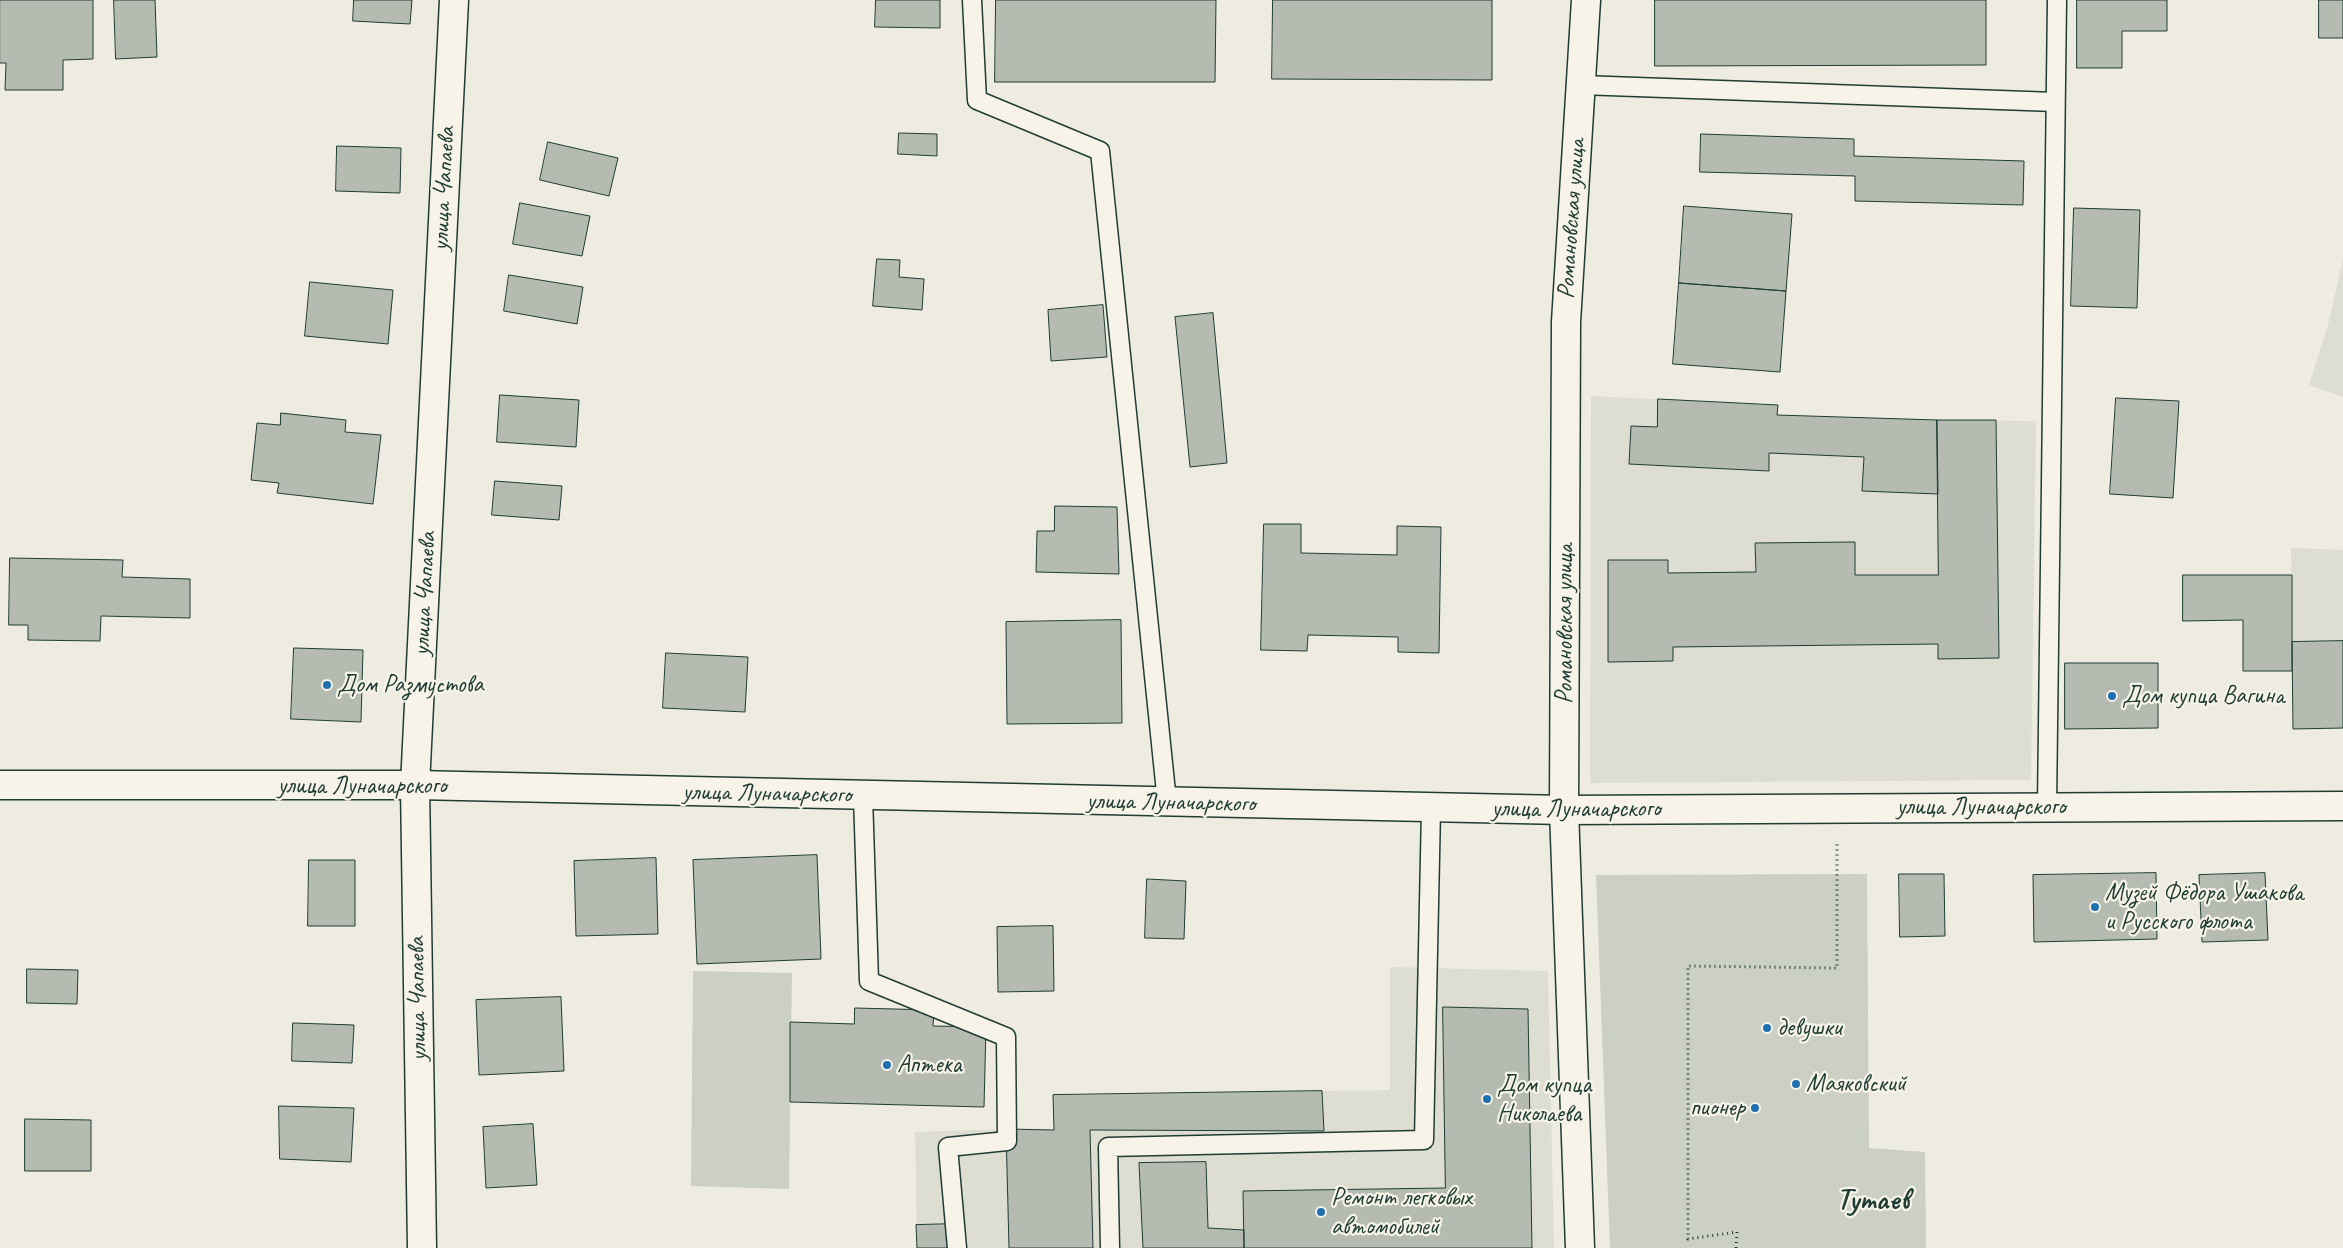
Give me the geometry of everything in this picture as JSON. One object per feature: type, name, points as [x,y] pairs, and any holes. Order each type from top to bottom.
[{"type":"street","name":"улица Чапаева","points":[[422,1248],[415,785],[454,0]]},
{"type":"street","name":"Романовская улица","points":[[1580,1248],[1564,810],[1566,322],[1586,0]]},
{"type":"street","name":"улица Луначарского","points":[[0,785],[415,785],[1431,809],[2343,806]]},
{"type":"lane","points":[[972,0],[977,100],[1100,151],[1167,802]]},
{"type":"lane","points":[[2047,806],[2056,0]]},
{"type":"lane","points":[[1580,85],[2055,102]]},
{"type":"lane","points":[[863,796],[869,981],[1006,1037],[1007,1140],[948,1147],[957,1248]]},
{"type":"lane","points":[[1110,1248],[1108,1147],[1424,1140],[1431,809]]},
{"type":"path","points":[[1736,1248],[1737,1232],[1688,1239],[1688,966],[1837,968],[1837,808]]},
{"type":"shaded area","points":[[2343,259],[2343,397],[2309,385],[2328,325]]},
{"type":"shaded area","points":[[1591,396],[1778,405],[1778,415],[2036,421],[2031,780],[1590,783]]},
{"type":"shaded area","points":[[2291,548],[2343,550],[2343,728],[2293,729]]},
{"type":"shaded area","points":[[1867,874],[1869,1148],[1925,1152],[1926,1248],[1610,1248],[1596,875]]},
{"type":"shaded area","points":[[1390,967],[1548,971],[1554,1248],[917,1248],[915,1132],[1006,1129],[1054,1130],[1053,1095],[1390,1090]]},
{"type":"shaded area","points":[[693,971],[792,973],[789,1189],[691,1186]]},
{"type":"building","points":[[0,0],[93,0],[93,59],[63,60],[63,90],[5,90],[6,63],[0,63]]},
{"type":"building","points":[[114,0],[155,0],[157,57],[116,59]]},
{"type":"building","points":[[354,0],[412,0],[410,24],[353,21]]},
{"type":"building","points":[[876,0],[940,0],[940,28],[875,27]]},
{"type":"building","points":[[996,0],[1216,0],[1215,82],[995,82]]},
{"type":"building","points":[[1273,0],[1492,0],[1492,80],[1272,79]]},
{"type":"building","points":[[1655,0],[1986,0],[1986,65],[1655,66]]},
{"type":"building","points":[[2077,0],[2167,0],[2167,31],[2122,31],[2122,68],[2077,68]]},
{"type":"building","points":[[2319,0],[2343,0],[2343,38],[2319,38]]},
{"type":"building","points":[[899,133],[937,134],[937,156],[898,154]]},
{"type":"building","points":[[1701,134],[1854,139],[1854,156],[2024,161],[2023,205],[1855,201],[1855,176],[1700,172]]},
{"type":"building","points":[[548,142],[618,158],[609,196],[540,180]]},
{"type":"building","points":[[337,146],[401,148],[400,193],[336,191]]},
{"type":"building","points":[[520,203],[590,216],[582,256],[513,244]]},
{"type":"building","points":[[1684,206],[1792,214],[1786,291],[1679,283]]},
{"type":"building","points":[[2074,208],[2140,210],[2137,308],[2071,306]]},
{"type":"building","points":[[877,259],[900,260],[899,277],[924,279],[922,310],[873,306]]},
{"type":"building","points":[[509,275],[583,287],[577,324],[504,311]]},
{"type":"building","points":[[310,282],[393,290],[388,344],[305,336]]},
{"type":"building","points":[[1679,283],[1786,291],[1780,372],[1673,364]]},
{"type":"building","points":[[1103,305],[1107,357],[1051,361],[1048,310]]},
{"type":"building","points":[[1213,313],[1227,463],[1190,467],[1175,317]]},
{"type":"building","points":[[500,395],[579,400],[576,447],[497,442]]},
{"type":"building","points":[[2116,398],[2179,401],[2173,498],[2110,494]]},
{"type":"building","points":[[1658,399],[1778,405],[1777,415],[1937,420],[1938,494],[1862,491],[1864,457],[1769,453],[1769,471],[1629,464],[1631,426],[1657,427]]},
{"type":"building","points":[[281,413],[346,420],[345,432],[381,435],[373,504],[277,493],[279,483],[251,480],[257,423],[280,425]]},
{"type":"building","points":[[1937,420],[1996,420],[1999,658],[1938,659],[1938,644],[1673,647],[1673,661],[1608,662],[1608,560],[1668,560],[1668,573],[1756,572],[1755,543],[1855,542],[1855,575],[1938,575]]},
{"type":"building","points":[[495,481],[562,486],[559,520],[492,515]]},
{"type":"building","points":[[1055,506],[1117,507],[1119,574],[1036,572],[1037,531],[1054,531]]},
{"type":"building","points":[[1264,524],[1301,524],[1301,553],[1397,555],[1397,526],[1441,527],[1439,653],[1398,652],[1398,637],[1308,635],[1307,651],[1261,650]]},
{"type":"building","points":[[10,558],[123,560],[122,577],[190,579],[190,618],[101,616],[100,641],[28,640],[28,625],[9,625]]},
{"type":"building","points":[[2183,575],[2292,575],[2292,671],[2243,671],[2243,620],[2183,621]]},
{"type":"building","points":[[1121,620],[1122,723],[1007,724],[1006,622]]},
{"type":"building","points":[[2343,641],[2343,728],[2293,729],[2292,642]]},
{"type":"building","name":"Дом Размустова","points":[[294,648],[363,650],[361,722],[291,719]]},
{"type":"building","points":[[666,653],[748,657],[745,712],[663,708]]},
{"type":"building","name":"Дом купца Вагина","points":[[2065,663],[2158,663],[2158,728],[2065,729]]},
{"type":"building","points":[[817,855],[821,959],[697,964],[693,860]]},
{"type":"building","points":[[656,858],[658,934],[576,936],[574,861]]},
{"type":"building","points":[[309,860],[355,860],[355,926],[308,926]]},
{"type":"building","name":"Музей Фёдора Ушакова и Русского флота","points":[[2156,873],[2157,939],[2034,942],[2033,875]]},
{"type":"building","points":[[2265,873],[2268,940],[2202,942],[2199,875]]},
{"type":"building","points":[[1899,874],[1944,874],[1945,936],[1900,937]]},
{"type":"building","points":[[1147,879],[1186,881],[1184,939],[1145,938]]},
{"type":"building","points":[[1053,926],[1054,991],[998,992],[997,927]]},
{"type":"building","points":[[27,969],[78,970],[77,1004],[27,1003]]},
{"type":"building","points":[[561,997],[564,1071],[479,1075],[476,1000]]},
{"type":"building","name":"Дом купца Николаева","points":[[1443,1007],[1528,1009],[1532,1248],[1244,1248],[1243,1191],[1445,1188]]},
{"type":"building","name":"Аптека","points":[[855,1008],[934,1010],[933,1026],[986,1027],[984,1107],[790,1102],[790,1022],[854,1024]]},
{"type":"building","points":[[293,1023],[354,1025],[352,1063],[292,1061]]},
{"type":"building","points":[[1322,1091],[1324,1131],[1090,1130],[1093,1248],[1009,1248],[1006,1129],[1054,1130],[1053,1095]]},
{"type":"building","points":[[279,1106],[354,1108],[351,1162],[280,1159]]},
{"type":"building","points":[[25,1119],[91,1120],[91,1171],[25,1171]]},
{"type":"building","points":[[533,1124],[537,1185],[486,1188],[483,1127]]},
{"type":"building","points":[[1206,1162],[1208,1228],[1244,1230],[1244,1248],[1143,1248],[1139,1163]]},
{"type":"building","points":[[956,1224],[956,1248],[917,1248],[916,1225]]},
{"type":"place","name":"Дом Размустова","points":[[327,685]]},
{"type":"place","name":"Дом купца Вагина","points":[[2112,696]]},
{"type":"place","name":"Музей Фёдора Ушакова и Русского флота","points":[[2095,907]]},
{"type":"place","name":"девушки","points":[[1767,1028]]},
{"type":"place","name":"Аптека","points":[[887,1065]]},
{"type":"place","name":"Маяковский","points":[[1796,1084]]},
{"type":"place","name":"Дом купца Николаева","points":[[1487,1099]]},
{"type":"place","name":"пионер","points":[[1755,1108]]},
{"type":"place","name":"Ремонт легковых автомобилей","points":[[1321,1212]]},
{"type":"district","name":"Тутаев","points":[[1873,1201]]}]
